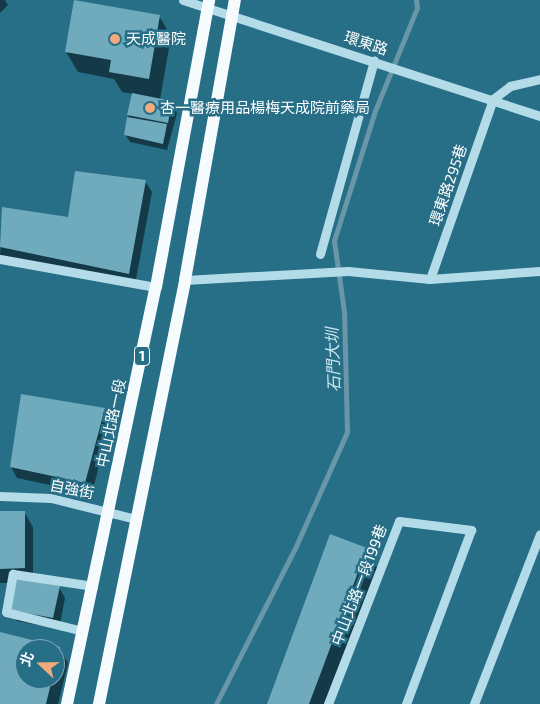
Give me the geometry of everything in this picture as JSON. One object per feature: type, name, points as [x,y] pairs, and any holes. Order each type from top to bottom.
[{"type":"main road","name":"1","points":[[99,704],[185,280],[235,0]]},
{"type":"main road","name":"中山北路一段","points":[[67,704],[156,287],[208,3]]},
{"type":"street","name":"環東路","points":[[182,0],[208,3],[233,14],[540,116]]},
{"type":"street","points":[[320,254],[374,60]]},
{"type":"street","points":[[493,99],[510,86],[540,79]]},
{"type":"street","name":"環東路295巷","points":[[430,279],[493,99]]},
{"type":"street","points":[[0,259],[156,287]]},
{"type":"street","points":[[185,280],[323,271],[348,271],[430,279],[540,271]]},
{"type":"street","name":"自強街","points":[[0,496],[51,498],[136,519]]},
{"type":"street","name":"中山北路一段199巷","points":[[328,704],[399,521],[471,530],[406,704]]},
{"type":"street","points":[[474,704],[540,534]]},
{"type":"street","points":[[83,631],[6,612],[13,574],[93,586]]},
{"type":"building","name":"天成醫院","points":[[74,0],[160,15],[149,79],[109,72],[111,60],[65,52]]},
{"type":"building","name":"杏一醫療用品楊梅天成院前藥局","points":[[132,93],[172,101],[168,123],[127,115]]},
{"type":"building","points":[[127,117],[167,124],[163,144],[124,135]]},
{"type":"building","points":[[75,171],[146,180],[129,274],[0,247],[2,207],[68,217]]},
{"type":"building","points":[[21,394],[105,408],[85,483],[10,467]]},
{"type":"building","points":[[0,511],[25,511],[25,568],[0,569]]},
{"type":"building","points":[[330,534],[367,548],[323,667],[309,704],[267,704]]},
{"type":"building","points":[[16,577],[60,586],[53,618],[10,610]]},
{"type":"building","points":[[0,632],[28,639],[15,639],[15,689],[50,689],[46,704],[0,704]]},
{"type":"waterway","name":"石門大圳","points":[[216,704],[297,544],[347,432],[344,312],[334,241],[375,111],[417,8],[416,0]]},
{"type":"place","name":"天成醫院","points":[[115,39]]},
{"type":"place","name":"杏一醫療用品楊梅天成院前藥局","points":[[150,108]]}]
